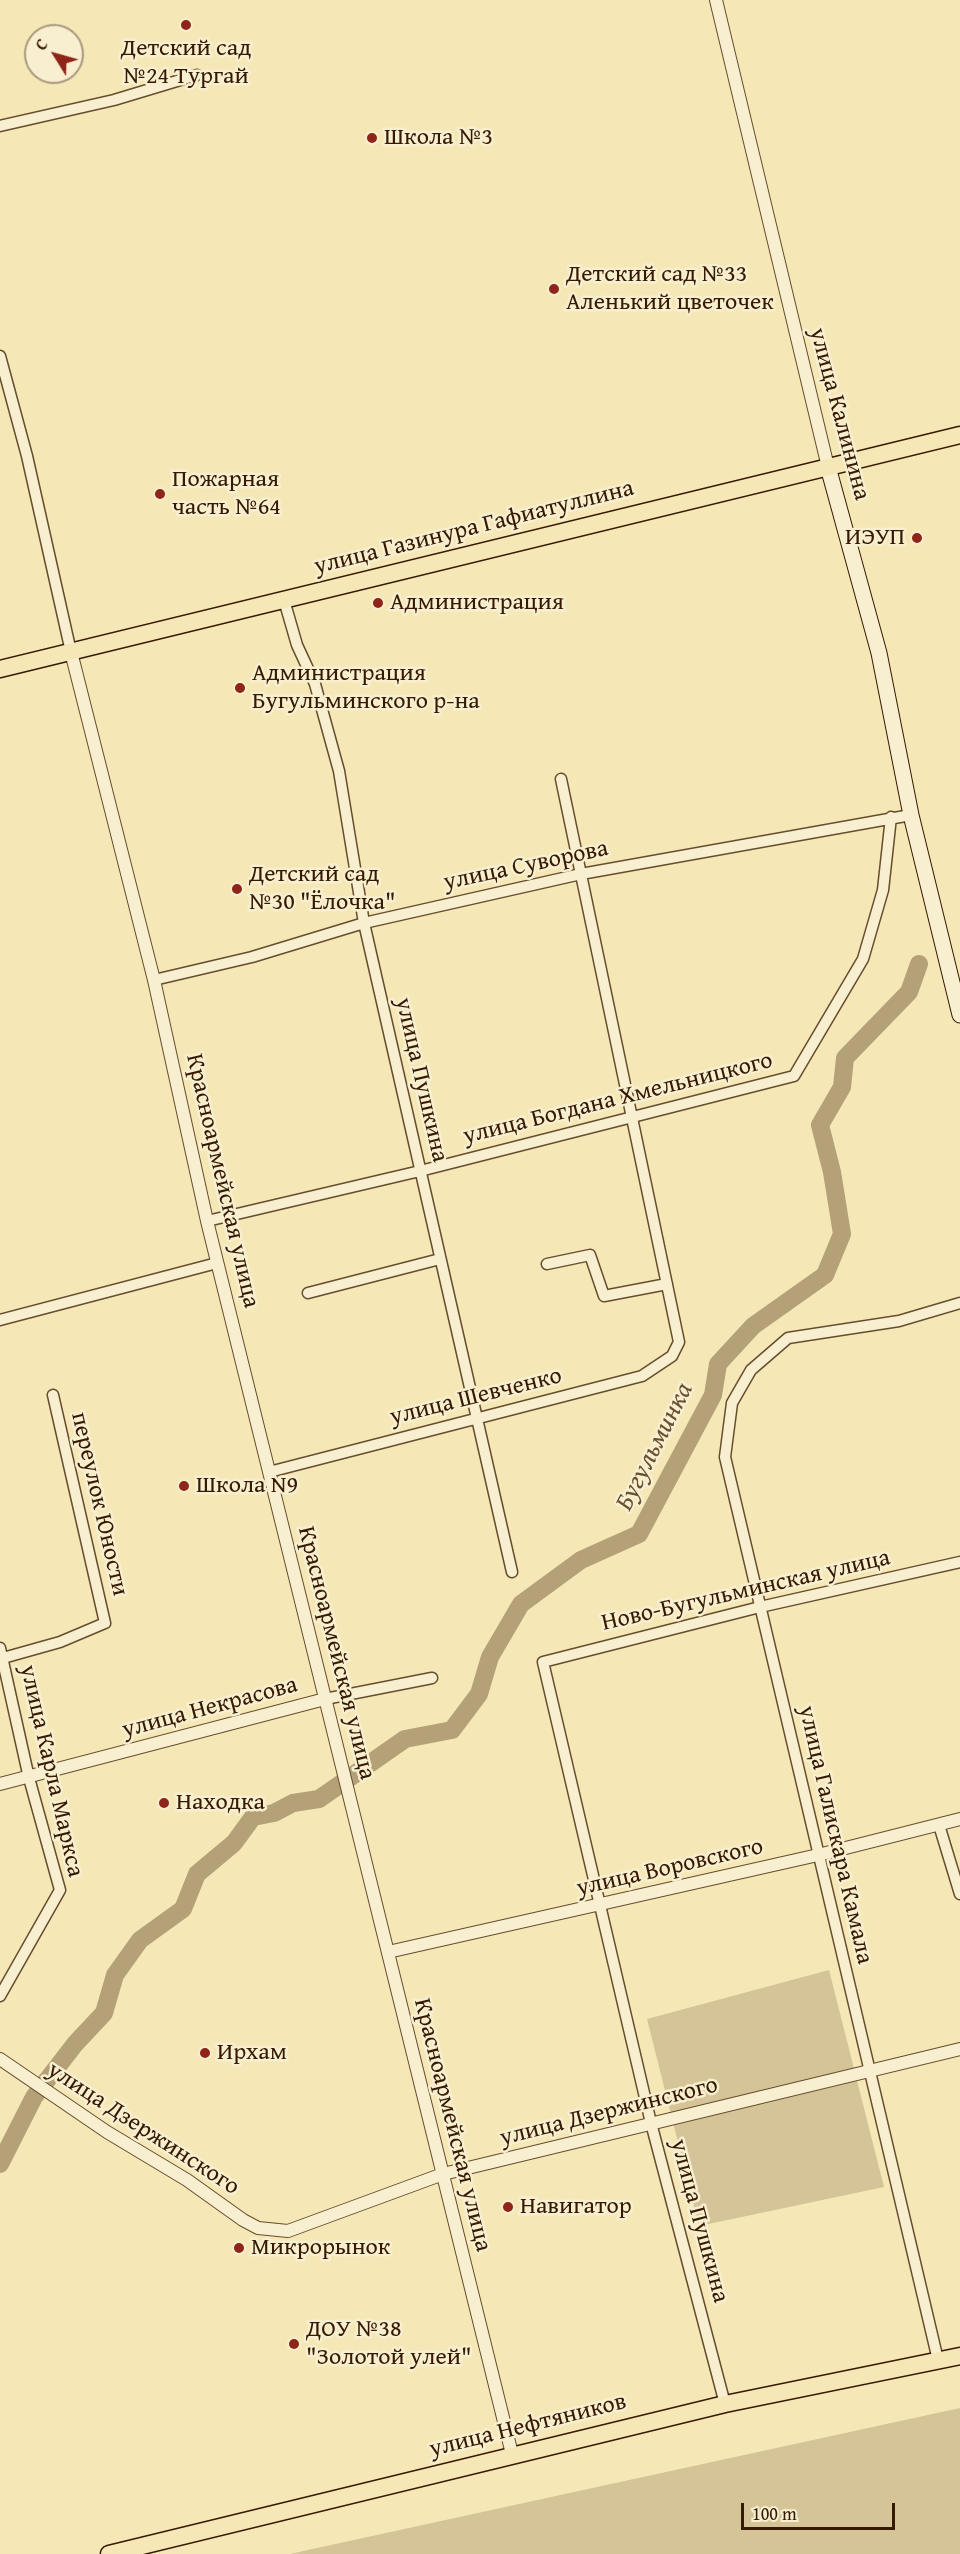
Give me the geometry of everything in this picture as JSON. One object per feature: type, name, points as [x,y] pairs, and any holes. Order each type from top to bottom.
[{"type":"main road","name":"улица Газинура Гафиатуллина","points":[[0,669],[960,435]]},
{"type":"main road","name":"улица Калинина","points":[[828,467],[879,653],[911,815],[960,1015]]},
{"type":"main road","name":"улица Нефтяников","points":[[110,2554],[512,2454],[725,2404],[960,2356]]},
{"type":"street","name":"улица Калинина","points":[[716,0],[828,467]]},
{"type":"street","points":[[0,126],[114,100],[198,75]]},
{"type":"street","points":[[0,356],[27,456],[71,652]]},
{"type":"street","name":"улица Пушкина","points":[[284,600],[297,645],[315,684],[339,771],[364,923],[512,1572]]},
{"type":"street","name":"Красноармейская улица","points":[[71,652],[154,980],[217,1263],[512,2454]]},
{"type":"street","points":[[547,1264],[590,1255],[603,1296],[667,1284],[561,779]]},
{"type":"street","name":"улица Суворова","points":[[154,980],[252,957],[364,923],[581,874],[911,815]]},
{"type":"street","name":"улица Богдана Хмельницкого","points":[[207,1221],[420,1171],[794,1076],[863,959],[883,890],[891,817]]},
{"type":"street","points":[[308,1293],[440,1258]]},
{"type":"street","points":[[0,1320],[217,1263]]},
{"type":"street","name":"улица Шевченко","points":[[269,1472],[476,1417],[642,1377],[672,1356],[679,1342],[667,1284]]},
{"type":"street","name":"улица Галискара Камала","points":[[938,2360],[725,1457],[732,1403],[751,1370],[788,1338],[899,1321],[960,1303]]},
{"type":"street","name":"переулок Юности","points":[[2,1653],[60,1642],[105,1623],[53,1395]]},
{"type":"street","name":"Ново-Бугульминская улица","points":[[543,1662],[760,1607],[960,1562]]},
{"type":"street","name":"улица Карла Маркса","points":[[0,1996],[60,1890],[29,1778],[2,1653]]},
{"type":"street","name":"улица Пушкина","points":[[543,1662],[651,2123],[725,2404]]},
{"type":"street","name":"улица Некрасова","points":[[0,1784],[325,1699],[432,1678]]},
{"type":"street","name":"улица Воровского","points":[[388,1952],[600,1906],[960,1819]]},
{"type":"street","points":[[939,1825],[960,1894]]},
{"type":"street","name":"улица Дзержинского","points":[[0,2060],[258,2228],[288,2231],[443,2174],[960,2049]]},
{"type":"shaded area","points":[[829,1970],[884,2187],[699,2226],[647,2019]]},
{"type":"shaded area","points":[[960,2408],[960,2554],[290,2554],[317,2548]]},
{"type":"waterway","name":"Бугульминка","points":[[0,2164],[34,2097],[75,2044],[104,2013],[115,1975],[140,1940],[183,1909],[197,1874],[234,1843],[253,1817],[274,1813],[293,1803],[319,1799],[405,1739],[452,1730],[479,1694],[490,1657],[521,1604],[581,1560],[639,1534],[713,1395],[718,1364],[753,1326],[825,1275],[842,1234],[832,1172],[820,1125],[842,1087],[845,1058],[909,992],[919,964]]},
{"type":"place","name":"Детский сад №24 Тургай","points":[[186,25]]},
{"type":"place","name":"Школа №3","points":[[372,138]]},
{"type":"place","name":"Детский сад №33 Аленький цветочек","points":[[554,289]]},
{"type":"place","name":"Пожарная часть №64","points":[[160,494]]},
{"type":"place","name":"ИЭУП","points":[[917,538]]},
{"type":"place","name":"Администрация","points":[[378,603]]},
{"type":"place","name":"Администрация Бугульминского р-на","points":[[240,688]]},
{"type":"place","name":"Детский сад №30 \"Ёлочка\"","points":[[237,889]]},
{"type":"place","name":"Школа N9","points":[[184,1486]]},
{"type":"place","name":"Находка","points":[[164,1803]]},
{"type":"place","name":"Ирхам","points":[[205,2053]]},
{"type":"place","name":"Навигатор","points":[[508,2207]]},
{"type":"place","name":"Микрорынок","points":[[239,2248]]},
{"type":"place","name":"ДОУ №38 \"Золотой улей\"","points":[[294,2344]]}]
